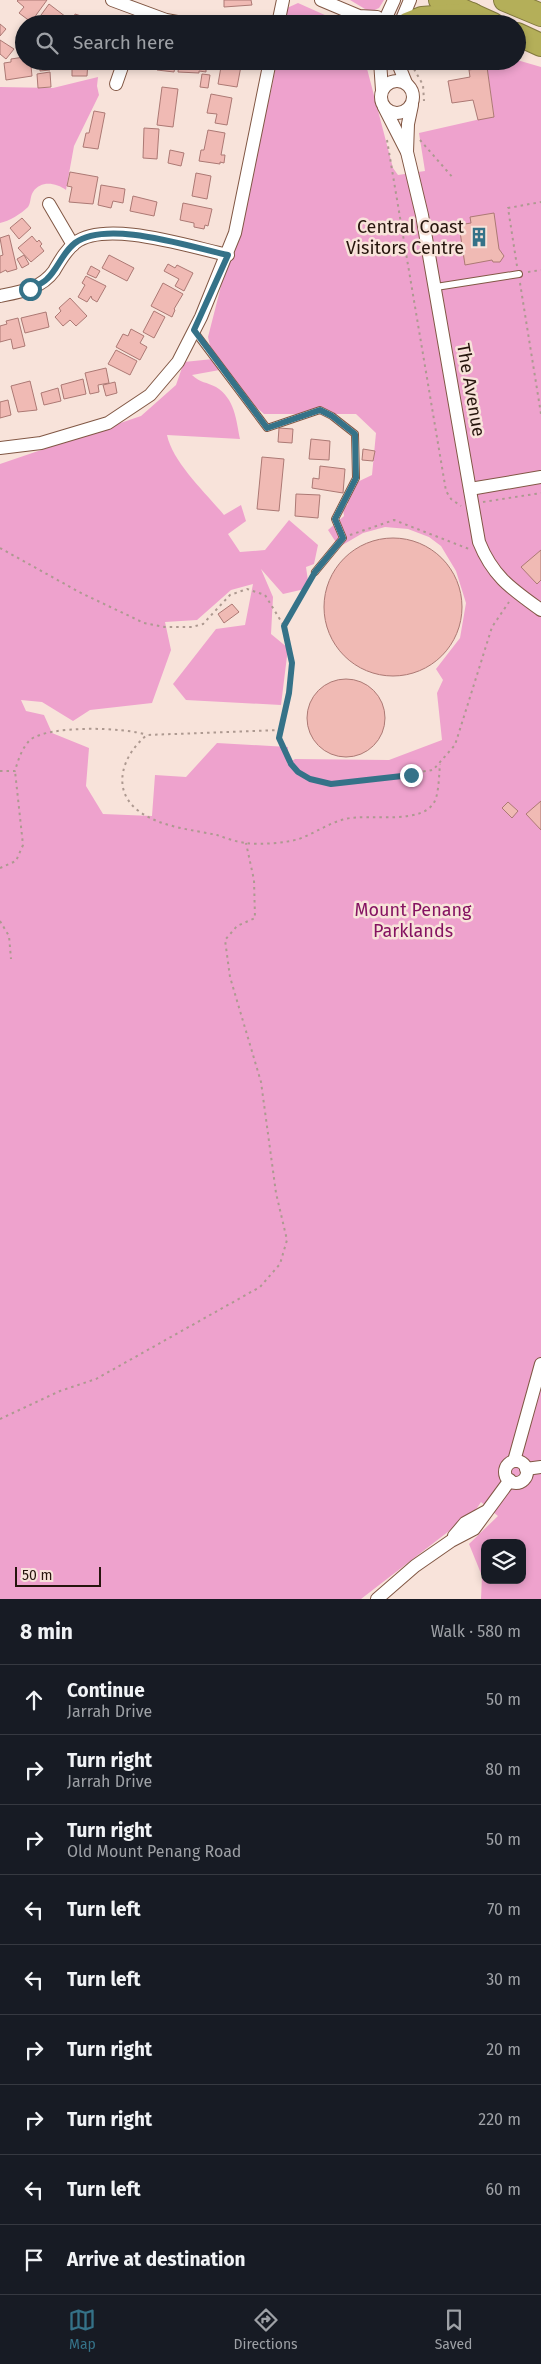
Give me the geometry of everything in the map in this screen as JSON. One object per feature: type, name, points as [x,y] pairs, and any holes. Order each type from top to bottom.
[{"type":"highway","points":[[440,0],[472,14]]},
{"type":"highway","points":[[505,0],[541,15]]},
{"type":"highway","points":[[460,15],[472,14]]},
{"type":"highway","points":[[526,38],[541,45]]},
{"type":"street","points":[[112,0],[135,15]]},
{"type":"street","points":[[280,15],[283,0]]},
{"type":"street","points":[[322,0],[353,15]]},
{"type":"street","points":[[387,15],[394,0]]},
{"type":"street","points":[[116,84],[121,70]]},
{"type":"street","points":[[0,448],[41,443],[108,423],[150,395],[178,362],[228,255],[235,233],[268,70]]},
{"type":"street","points":[[381,70],[381,97],[384,107],[390,112],[399,114],[409,109],[414,94],[406,83],[401,70]]},
{"type":"street","points":[[382,90],[394,81],[406,83]]},
{"type":"street","name":"The Avenue","points":[[407,152],[408,124],[412,104]]},
{"type":"street","name":"The Avenue","points":[[384,107],[407,152],[422,215],[479,542],[484,556],[500,580],[541,610]]},
{"type":"street","points":[[49,204],[73,245]]},
{"type":"street","points":[[0,296],[30,289],[46,281],[73,245],[82,238],[97,233],[122,232],[228,255]]},
{"type":"street","points":[[470,489],[541,477]]},
{"type":"street","points":[[514,1462],[541,1364]]},
{"type":"street","points":[[514,1462],[521,1462],[526,1469],[523,1480],[516,1482],[510,1480],[506,1475],[506,1468],[514,1462]]},
{"type":"street","points":[[526,1469],[541,1467]]},
{"type":"street","points":[[378,1599],[405,1574],[451,1541],[474,1530],[510,1480]]},
{"type":"lane","points":[[436,287],[519,274]]},
{"type":"lane","points":[[194,330],[267,428],[320,410],[332,416],[355,434],[356,478],[335,519],[343,538],[315,572]]},
{"type":"path","points":[[385,131],[446,491],[457,504],[472,504],[541,493]]},
{"type":"path","points":[[416,137],[454,179]]},
{"type":"path","points":[[541,202],[508,208],[541,414]]},
{"type":"path","points":[[519,274],[541,270]]},
{"type":"path","points":[[343,538],[394,520],[445,538],[484,556]]},
{"type":"path","points":[[0,548],[81,593],[144,622],[165,627],[202,624],[230,595],[247,588],[265,595],[284,626],[292,663],[289,693],[279,738],[291,764],[298,772],[310,779],[331,784],[433,770],[456,745],[492,627],[516,592]]},
{"type":"path","points":[[284,626],[315,572]]},
{"type":"path","points":[[0,868],[16,861],[23,845],[14,771],[21,753],[30,740],[42,734],[57,731],[109,728],[136,731],[147,736],[281,730]]},
{"type":"path","points":[[147,736],[135,745],[126,761],[121,780],[126,796],[140,812],[163,822],[246,843],[298,839],[344,819],[364,816],[396,817],[422,814],[436,800],[440,762]]},
{"type":"path","points":[[0,772],[14,771]]},
{"type":"path","points":[[0,1419],[60,1391],[105,1374],[260,1287],[280,1264],[287,1240],[276,1193],[261,1082],[230,977],[225,940],[237,926],[255,918],[254,880],[246,843]]},
{"type":"path","points":[[0,921],[9,936],[10,959]]},
{"type":"green space","points":[[350,0],[384,0],[379,8],[370,12]]},
{"type":"green space","points":[[298,3],[325,15],[286,15],[287,8]]},
{"type":"green space","name":"Mount Penang Parklands","points":[[526,63],[541,67],[541,1599],[481,1599],[482,1584],[526,1584],[526,1539],[481,1539],[481,1574],[469,1544],[498,1516],[481,1502],[475,1511],[361,1599],[0,1599],[0,464],[141,416],[176,385],[184,362],[213,359],[208,337],[275,70],[367,70],[393,168],[398,175],[425,171],[419,133],[494,116],[487,70],[526,70]],"holes":[[[225,369],[238,391],[264,414],[356,414],[376,433],[372,475],[351,485],[345,500],[348,504],[343,509],[344,516],[328,530],[339,547],[363,533],[385,527],[408,529],[429,537],[441,546],[456,571],[466,603],[460,638],[436,669],[443,680],[437,693],[442,740],[389,760],[295,759],[287,764],[288,747],[217,743],[186,777],[155,775],[152,816],[103,814],[86,786],[89,748],[52,733],[44,715],[26,711],[21,700],[42,702],[73,721],[90,710],[152,703],[171,650],[165,622],[197,620],[231,590],[253,584],[245,625],[216,629],[173,684],[186,700],[281,705],[288,648],[271,634],[273,597],[261,569],[283,594],[309,588],[306,567],[314,564],[318,545],[289,520],[265,550],[240,552],[228,534],[246,521],[241,505],[224,515],[183,467],[170,446],[167,435],[240,439],[234,410],[227,397],[216,387],[192,375]]]},
{"type":"green space","points":[[98,77],[99,95],[74,146],[66,190],[53,184],[44,184],[36,188],[28,207],[15,217],[0,223],[0,87],[53,88]]},
{"type":"building","points":[[47,0],[36,15],[22,15],[19,13],[24,7],[17,1]]},
{"type":"building","points":[[224,0],[251,0],[252,5],[224,7]]},
{"type":"building","points":[[49,4],[63,15],[41,15]]},
{"type":"building","points":[[0,24],[6,29],[0,36]]},
{"type":"building","points":[[0,40],[14,49],[6,59],[0,54]]},
{"type":"building","points":[[15,58],[15,70],[31,70],[32,76],[6,80],[4,63],[11,62],[11,59]]},
{"type":"building","points":[[72,70],[87,70],[87,76],[72,76]]},
{"type":"building","points":[[157,70],[174,70],[174,72]]},
{"type":"building","points":[[178,70],[206,70],[206,72],[199,71],[199,73],[178,72]]},
{"type":"building","points":[[220,70],[240,70],[237,87],[218,84]]},
{"type":"building","points":[[469,70],[487,70],[494,117],[478,120],[473,100],[452,103],[448,81],[470,77]]},
{"type":"building","points":[[50,72],[51,87],[38,88],[37,74]]},
{"type":"building","points":[[202,74],[210,75],[208,88],[200,87]]},
{"type":"building","points":[[162,87],[178,89],[173,127],[157,125]]},
{"type":"building","points":[[211,94],[232,98],[227,125],[215,123],[217,114],[207,113]]},
{"type":"building","points":[[94,111],[105,113],[98,149],[83,147],[86,133],[89,133]]},
{"type":"building","points":[[144,128],[159,129],[157,159],[143,158]]},
{"type":"building","points":[[208,130],[225,133],[221,155],[225,155],[224,163],[199,161],[201,150],[204,150]]},
{"type":"building","points":[[170,150],[184,153],[181,166],[168,163]]},
{"type":"building","points":[[70,172],[98,177],[93,204],[69,202],[72,187],[67,186]]},
{"type":"building","points":[[196,173],[211,176],[207,199],[192,196]]},
{"type":"building","points":[[101,185],[125,189],[123,203],[113,201],[111,208],[98,205]]},
{"type":"building","points":[[133,196],[157,202],[154,216],[130,211]]},
{"type":"building","points":[[183,203],[212,209],[208,226],[205,225],[204,229],[194,227],[194,223],[180,220]]},
{"type":"building","name":"Central Coast Visitors Centre","points":[[494,213],[499,249],[504,256],[500,262],[493,262],[492,260],[465,265],[459,225],[471,223],[470,217]]},
{"type":"building","points":[[22,218],[31,228],[19,239],[10,228]]},
{"type":"building","points":[[9,235],[17,269],[7,272],[6,270],[0,273],[0,256],[3,255],[0,238]]},
{"type":"building","points":[[32,236],[37,242],[39,240],[42,244],[40,246],[44,251],[31,262],[18,248]]},
{"type":"building","points":[[24,255],[29,264],[22,268],[17,259]]},
{"type":"building","points":[[109,255],[134,268],[127,281],[102,268]]},
{"type":"building","points":[[168,264],[175,268],[177,265],[193,273],[184,291],[175,286],[179,279],[164,271]]},
{"type":"building","points":[[91,266],[100,271],[96,278],[87,274]]},
{"type":"building","points":[[86,276],[106,286],[97,302],[91,296],[87,302],[78,297],[85,285],[82,283]]},
{"type":"building","points":[[163,283],[183,294],[174,309],[172,317],[151,306]]},
{"type":"building","points":[[70,298],[87,316],[76,326],[70,320],[63,326],[55,317],[61,311],[59,308]]},
{"type":"building","points":[[154,311],[165,317],[154,338],[143,332]]},
{"type":"building","points":[[46,312],[49,327],[25,333],[21,318]]},
{"type":"building","points":[[18,318],[25,346],[13,349],[11,339],[0,342],[0,326],[7,324],[6,321]]},
{"type":"building","points":[[131,329],[144,336],[140,343],[147,347],[140,360],[116,347],[123,334],[128,336]]},
{"type":"building","points":[[116,350],[137,361],[130,375],[108,364]]},
{"type":"building","points":[[106,368],[109,383],[98,385],[99,392],[90,394],[85,373]]},
{"type":"building","points":[[83,379],[86,394],[64,399],[61,385]]},
{"type":"building","points":[[30,381],[37,410],[18,412],[11,386]]},
{"type":"building","points":[[115,382],[117,393],[106,396],[103,385]]},
{"type":"building","points":[[58,388],[61,401],[44,405],[41,393]]},
{"type":"building","points":[[8,400],[11,415],[0,418],[0,402]]},
{"type":"building","points":[[279,428],[293,429],[292,443],[278,442]]},
{"type":"building","points":[[311,439],[330,441],[329,460],[309,459]]},
{"type":"building","points":[[363,449],[375,451],[373,461],[362,460]]},
{"type":"building","points":[[262,457],[284,459],[279,511],[257,509]]},
{"type":"building","points":[[320,466],[345,469],[343,493],[312,488],[313,478],[319,479]]},
{"type":"building","points":[[296,494],[320,495],[318,518],[295,516]]},
{"type":"building","points":[[393,538],[419,543],[442,558],[457,581],[462,607],[457,633],[442,656],[419,671],[393,676],[367,671],[344,656],[329,633],[324,607],[329,581],[344,558],[367,543]]},
{"type":"building","points":[[541,550],[541,580],[537,584],[521,567]]},
{"type":"building","points":[[232,604],[239,612],[224,623],[218,614]]},
{"type":"building","points":[[346,679],[361,682],[378,696],[382,703],[385,718],[382,733],[368,750],[361,754],[346,757],[331,754],[314,740],[310,733],[307,718],[310,703],[324,686],[331,682]]},
{"type":"building","points":[[541,801],[541,830],[526,814]]},
{"type":"building","points":[[508,802],[518,811],[512,818],[502,808]]},
{"type":"place","name":"Central Coast Visitors Centre","points":[[479,237]]},
{"type":"route","points":[[30,289],[46,281],[62,257],[73,245],[82,238],[97,233],[122,232],[228,255],[194,330],[267,428],[320,410],[332,416],[355,434],[356,478],[335,519],[343,538],[315,572],[284,626],[292,663],[289,693],[279,738],[291,764],[298,772],[310,779],[331,784],[411,775]]}]
